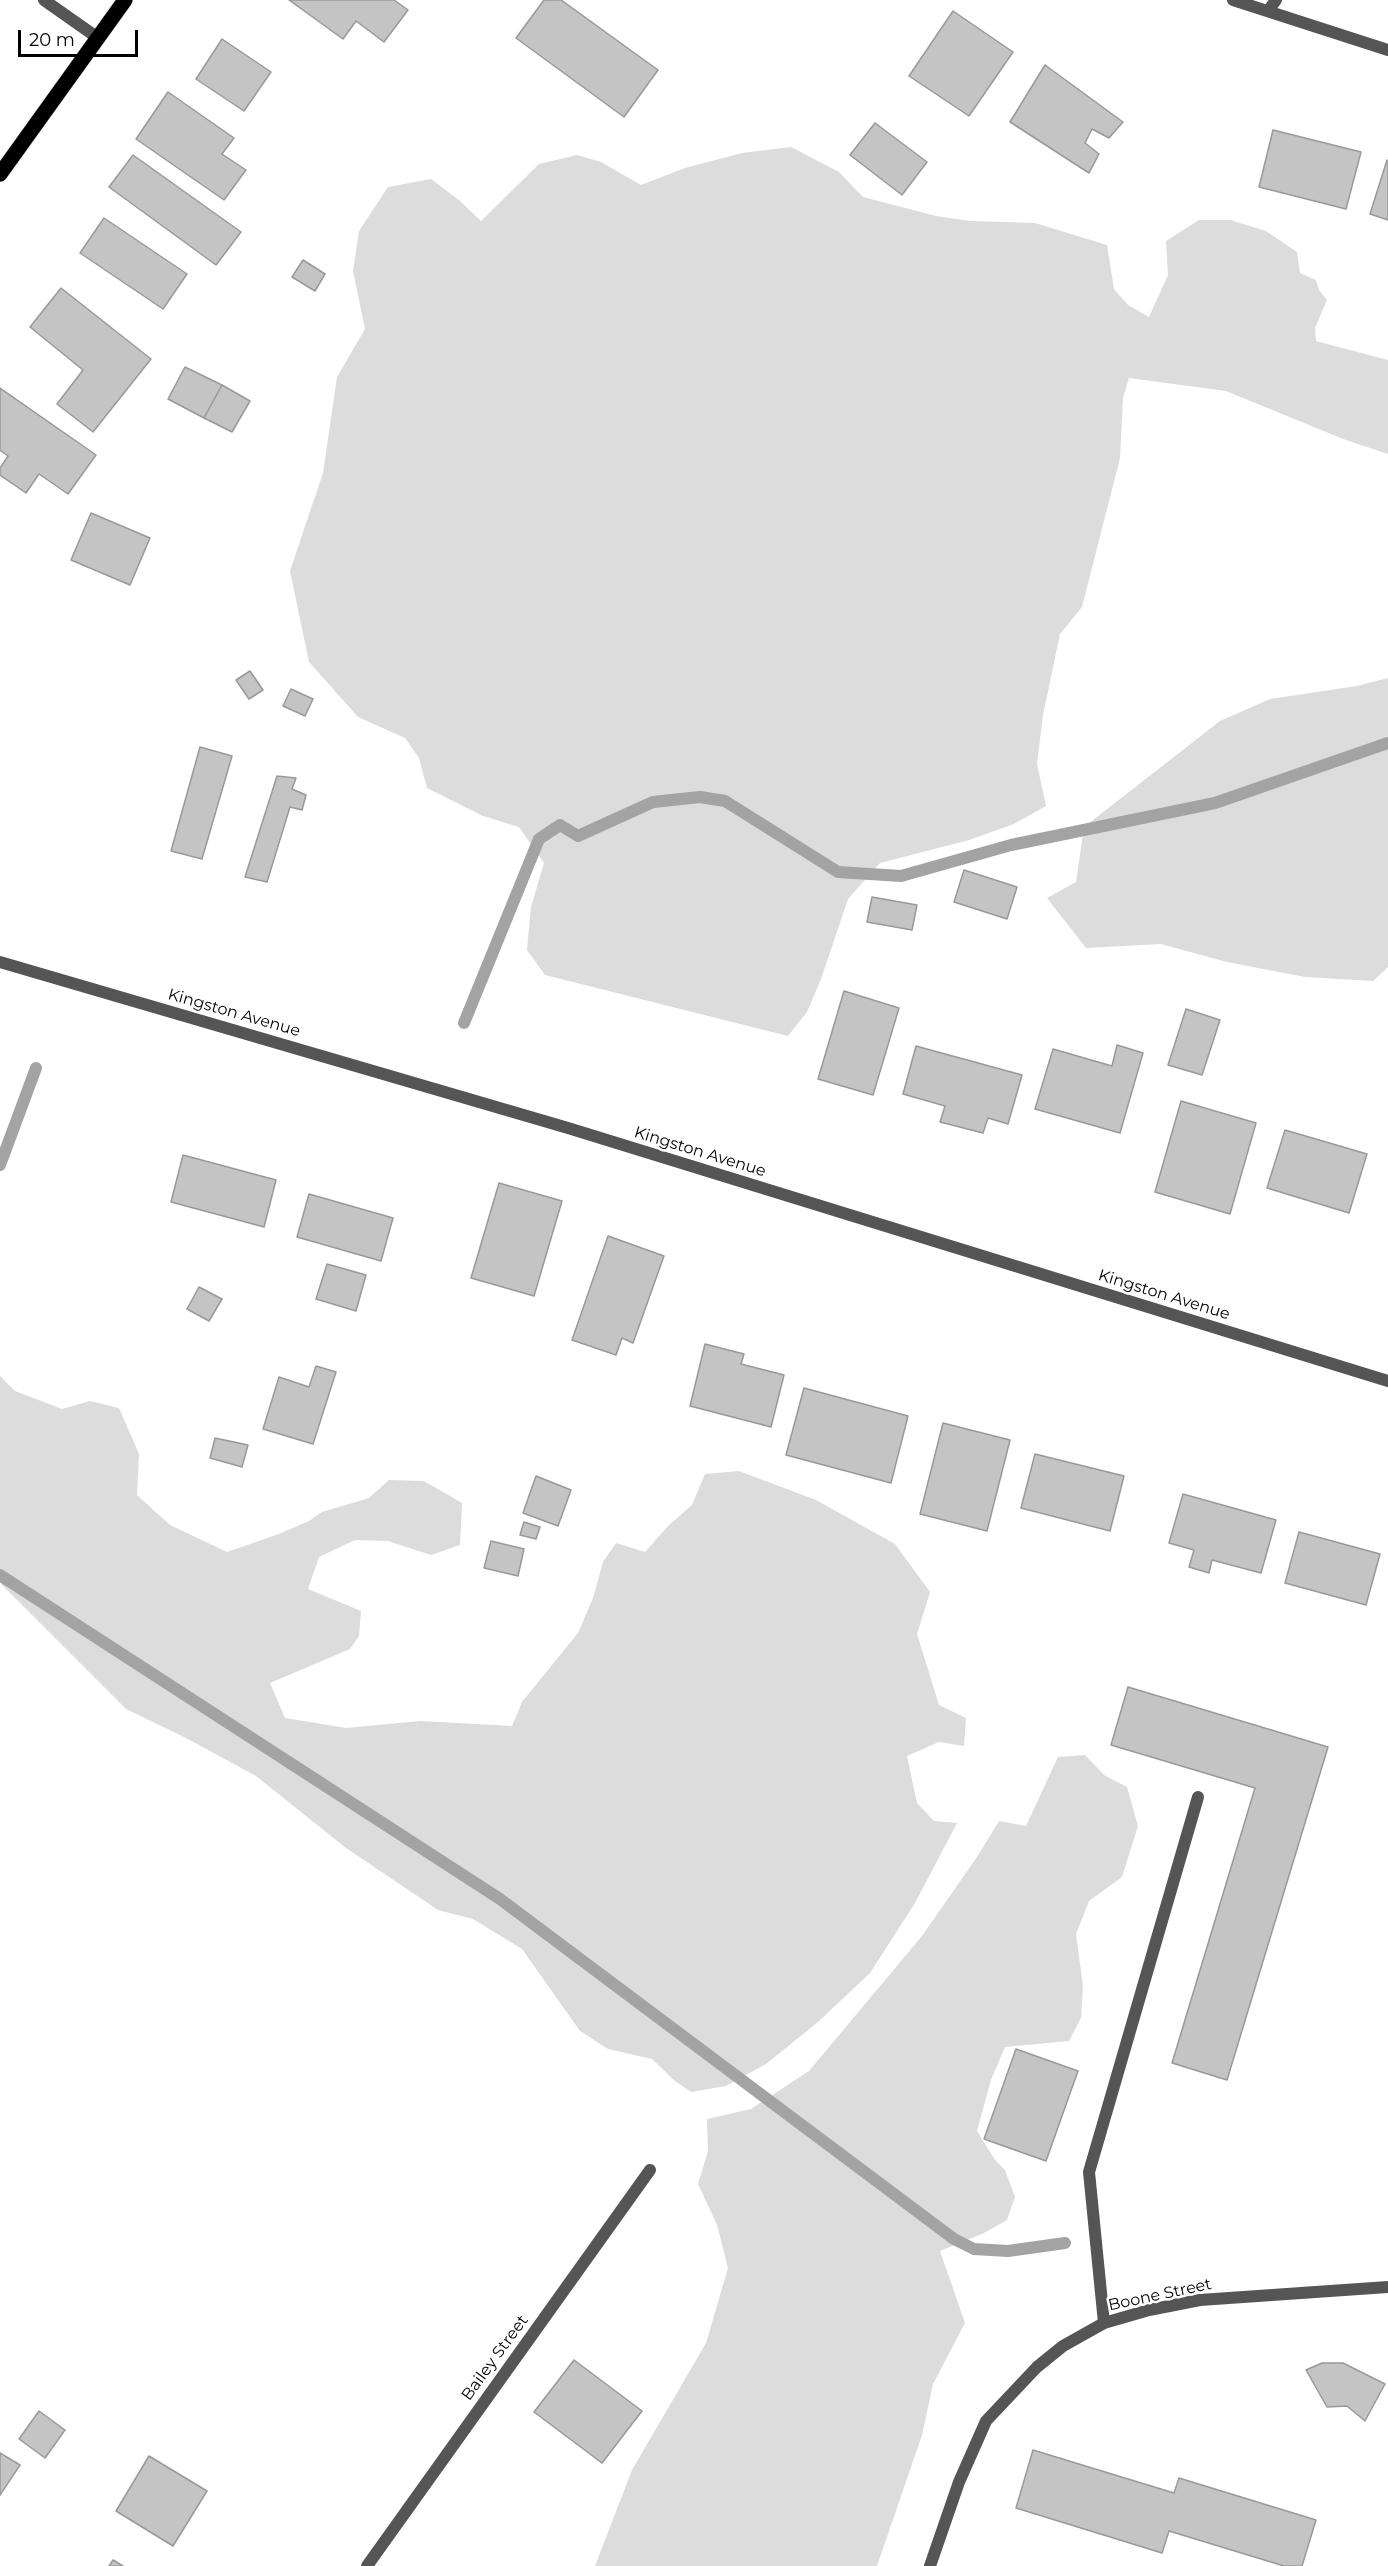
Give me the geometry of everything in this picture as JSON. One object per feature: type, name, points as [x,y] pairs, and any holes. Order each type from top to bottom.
[{"type":"main road","points":[[0,174],[125,0]]},
{"type":"street","points":[[44,0],[98,38]]},
{"type":"street","points":[[1233,0],[1272,5],[1388,50]]},
{"type":"street","name":"Kingston Avenue","points":[[0,962],[568,1128],[1388,1381]]},
{"type":"street","points":[[1104,2324],[1089,2172],[1197,1797]]},
{"type":"street","name":"Bailey Street","points":[[367,2566],[650,2170]]},
{"type":"street","name":"Boone Street","points":[[930,2566],[959,2482],[986,2421],[1011,2393],[1063,2346],[1104,2324],[1149,2310],[1200,2300],[1388,2287]]},
{"type":"shaded area","points":[[791,147],[839,172],[863,197],[936,216],[970,221],[1035,223],[1107,245],[1114,289],[1128,305],[1149,317],[1168,275],[1166,241],[1199,220],[1230,220],[1266,231],[1297,252],[1300,273],[1316,280],[1319,290],[1327,300],[1315,328],[1316,341],[1388,360],[1388,454],[1343,439],[1226,391],[1129,378],[1123,398],[1120,458],[1082,607],[1060,634],[1043,715],[1037,764],[1046,806],[1014,824],[969,840],[880,863],[848,899],[821,979],[807,1012],[788,1036],[545,975],[527,950],[531,907],[544,863],[519,827],[483,816],[427,788],[419,758],[405,738],[358,717],[309,662],[290,571],[323,473],[337,377],[365,329],[353,271],[359,231],[388,187],[431,179],[460,201],[481,221],[539,164],[577,155],[601,162],[641,185],[685,168],[742,153]]},
{"type":"shaded area","points":[[1388,678],[1388,967],[1373,981],[1305,977],[1227,962],[1161,944],[1086,948],[1047,898],[1076,882],[1084,827],[1220,721],[1270,699],[1357,686]]},
{"type":"shaded area","points":[[0,1376],[15,1391],[62,1409],[90,1401],[119,1408],[139,1454],[137,1495],[170,1525],[227,1552],[279,1534],[309,1521],[322,1512],[369,1498],[389,1480],[424,1481],[462,1503],[460,1545],[431,1555],[388,1541],[355,1540],[319,1557],[308,1589],[361,1611],[359,1636],[350,1649],[270,1683],[285,1718],[346,1728],[421,1721],[512,1726],[522,1702],[578,1633],[593,1598],[603,1562],[616,1543],[645,1552],[669,1525],[692,1505],[705,1474],[739,1471],[816,1500],[895,1544],[930,1592],[917,1634],[939,1705],[966,1718],[964,1746],[939,1742],[907,1756],[917,1803],[934,1821],[957,1823],[915,1903],[870,1973],[818,2022],[766,2064],[726,2086],[691,2092],[675,2081],[652,2059],[608,2049],[580,2031],[522,1949],[473,1919],[438,1910],[346,1848],[256,1776],[126,1709],[0,1583]]},
{"type":"shaded area","points":[[1085,1755],[1104,1775],[1127,1787],[1138,1826],[1122,1877],[1089,1901],[1076,1934],[1083,1986],[1081,2018],[1069,2041],[1005,2047],[991,2080],[977,2131],[995,2160],[1005,2170],[1015,2197],[1007,2220],[984,2233],[940,2251],[965,2323],[933,2384],[922,2435],[877,2566],[595,2566],[632,2470],[706,2343],[728,2268],[717,2225],[698,2184],[708,2151],[707,2119],[751,2109],[809,2071],[922,1936],[999,1821],[1026,1826],[1058,1757]]},
{"type":"building","points":[[289,0],[394,0],[408,10],[384,42],[356,21],[343,39]]},
{"type":"building","points":[[544,0],[561,0],[658,70],[624,117],[516,38]]},
{"type":"building","points":[[953,11],[1013,52],[969,116],[909,76]]},
{"type":"building","points":[[222,39],[271,72],[244,111],[196,79]]},
{"type":"building","points":[[1045,65],[1123,122],[1109,138],[1092,129],[1085,143],[1099,154],[1089,173],[1010,122]]},
{"type":"building","points":[[168,92],[234,138],[222,154],[246,170],[224,200],[136,139]]},
{"type":"building","points":[[875,123],[927,162],[902,195],[850,155]]},
{"type":"building","points":[[1273,130],[1361,152],[1346,209],[1259,187]]},
{"type":"building","points":[[133,155],[241,232],[216,265],[109,187]]},
{"type":"building","points":[[1388,161],[1388,220],[1370,214]]},
{"type":"building","points":[[104,218],[187,274],[163,309],[80,253]]},
{"type":"building","points":[[303,260],[325,274],[315,291],[292,277]]},
{"type":"building","points":[[61,288],[151,359],[93,432],[57,404],[83,370],[30,327]]},
{"type":"building","points":[[185,367],[222,385],[204,418],[168,399]]},
{"type":"building","points":[[222,385],[250,401],[232,432],[204,418]]},
{"type":"building","points":[[0,388],[96,455],[68,494],[39,474],[26,493],[0,475],[0,468],[8,456],[0,450]]},
{"type":"building","points":[[91,513],[150,538],[130,585],[71,560]]},
{"type":"building","points":[[250,671],[263,690],[249,699],[236,680]]},
{"type":"building","points":[[291,689],[313,699],[305,716],[283,706]]},
{"type":"building","points":[[200,747],[232,756],[202,859],[171,851]]},
{"type":"building","points":[[277,776],[296,778],[292,789],[306,795],[302,810],[290,807],[267,882],[245,877]]},
{"type":"building","points":[[964,870],[1017,887],[1007,919],[954,902]]},
{"type":"building","points":[[872,897],[917,905],[912,930],[867,922]]},
{"type":"building","points":[[844,991],[899,1008],[873,1095],[818,1079]]},
{"type":"building","points":[[1186,1009],[1220,1020],[1202,1075],[1168,1065]]},
{"type":"building","points":[[1117,1045],[1143,1053],[1120,1133],[1035,1109],[1053,1049],[1112,1066]]},
{"type":"building","points":[[916,1046],[1022,1075],[1008,1124],[988,1118],[983,1133],[940,1122],[945,1106],[903,1094]]},
{"type":"building","points":[[1181,1101],[1256,1123],[1230,1214],[1155,1192]]},
{"type":"building","points":[[1285,1130],[1367,1154],[1349,1213],[1267,1188]]},
{"type":"building","points":[[183,1155],[276,1180],[264,1227],[171,1202]]},
{"type":"building","points":[[499,1183],[562,1201],[534,1296],[471,1278]]},
{"type":"building","points":[[309,1194],[393,1218],[381,1261],[297,1237]]},
{"type":"building","points":[[608,1236],[664,1256],[633,1343],[622,1338],[616,1355],[572,1340]]},
{"type":"building","points":[[327,1264],[366,1275],[356,1311],[316,1299]]},
{"type":"building","points":[[199,1287],[222,1299],[209,1321],[187,1309]]},
{"type":"building","points":[[705,1344],[744,1354],[741,1364],[784,1375],[771,1427],[690,1406]]},
{"type":"building","points":[[316,1366],[336,1372],[313,1444],[263,1429],[279,1377],[309,1387]]},
{"type":"building","points":[[804,1388],[908,1416],[891,1483],[786,1455]]},
{"type":"building","points":[[943,1423],[1010,1440],[987,1531],[920,1514]]},
{"type":"building","points":[[215,1438],[248,1445],[242,1467],[210,1458]]},
{"type":"building","points":[[1035,1454],[1124,1476],[1110,1531],[1021,1508]]},
{"type":"building","points":[[536,1476],[571,1490],[558,1526],[523,1513]]},
{"type":"building","points":[[1183,1494],[1276,1520],[1261,1573],[1212,1560],[1209,1573],[1189,1567],[1194,1550],[1169,1543]]},
{"type":"building","points":[[524,1522],[540,1527],[536,1539],[520,1535]]},
{"type":"building","points":[[1299,1532],[1380,1554],[1366,1605],[1285,1583]]},
{"type":"building","points":[[491,1541],[524,1549],[518,1576],[484,1568]]},
{"type":"building","points":[[1128,1687],[1328,1747],[1227,2080],[1172,2063],[1255,1788],[1111,1745]]},
{"type":"building","points":[[1016,2049],[1078,2071],[1046,2161],[984,2139]]},
{"type":"building","points":[[574,2360],[642,2411],[602,2463],[534,2412]]},
{"type":"building","points":[[1322,2363],[1343,2363],[1385,2384],[1365,2421],[1347,2406],[1327,2407],[1306,2370]]},
{"type":"building","points":[[39,2411],[65,2430],[45,2458],[19,2439]]},
{"type":"building","points":[[1033,2450],[1174,2493],[1179,2478],[1316,2520],[1302,2566],[1284,2566],[1169,2531],[1162,2553],[1016,2508]]},
{"type":"building","points":[[0,2453],[20,2465],[0,2495]]},
{"type":"building","points":[[149,2456],[207,2491],[173,2546],[116,2511]]},
{"type":"building","points":[[113,2560],[123,2566],[109,2566]]},
{"type":"waterway","points":[[464,1023],[539,839],[560,825],[578,836],[653,802],[700,797],[725,801],[838,872],[901,876],[1011,845],[1215,803],[1388,743]]},
{"type":"waterway","points":[[0,1165],[36,1068]]},
{"type":"waterway","points":[[0,1575],[500,1899],[954,2239],[974,2249],[1008,2251],[1065,2243]]}]
